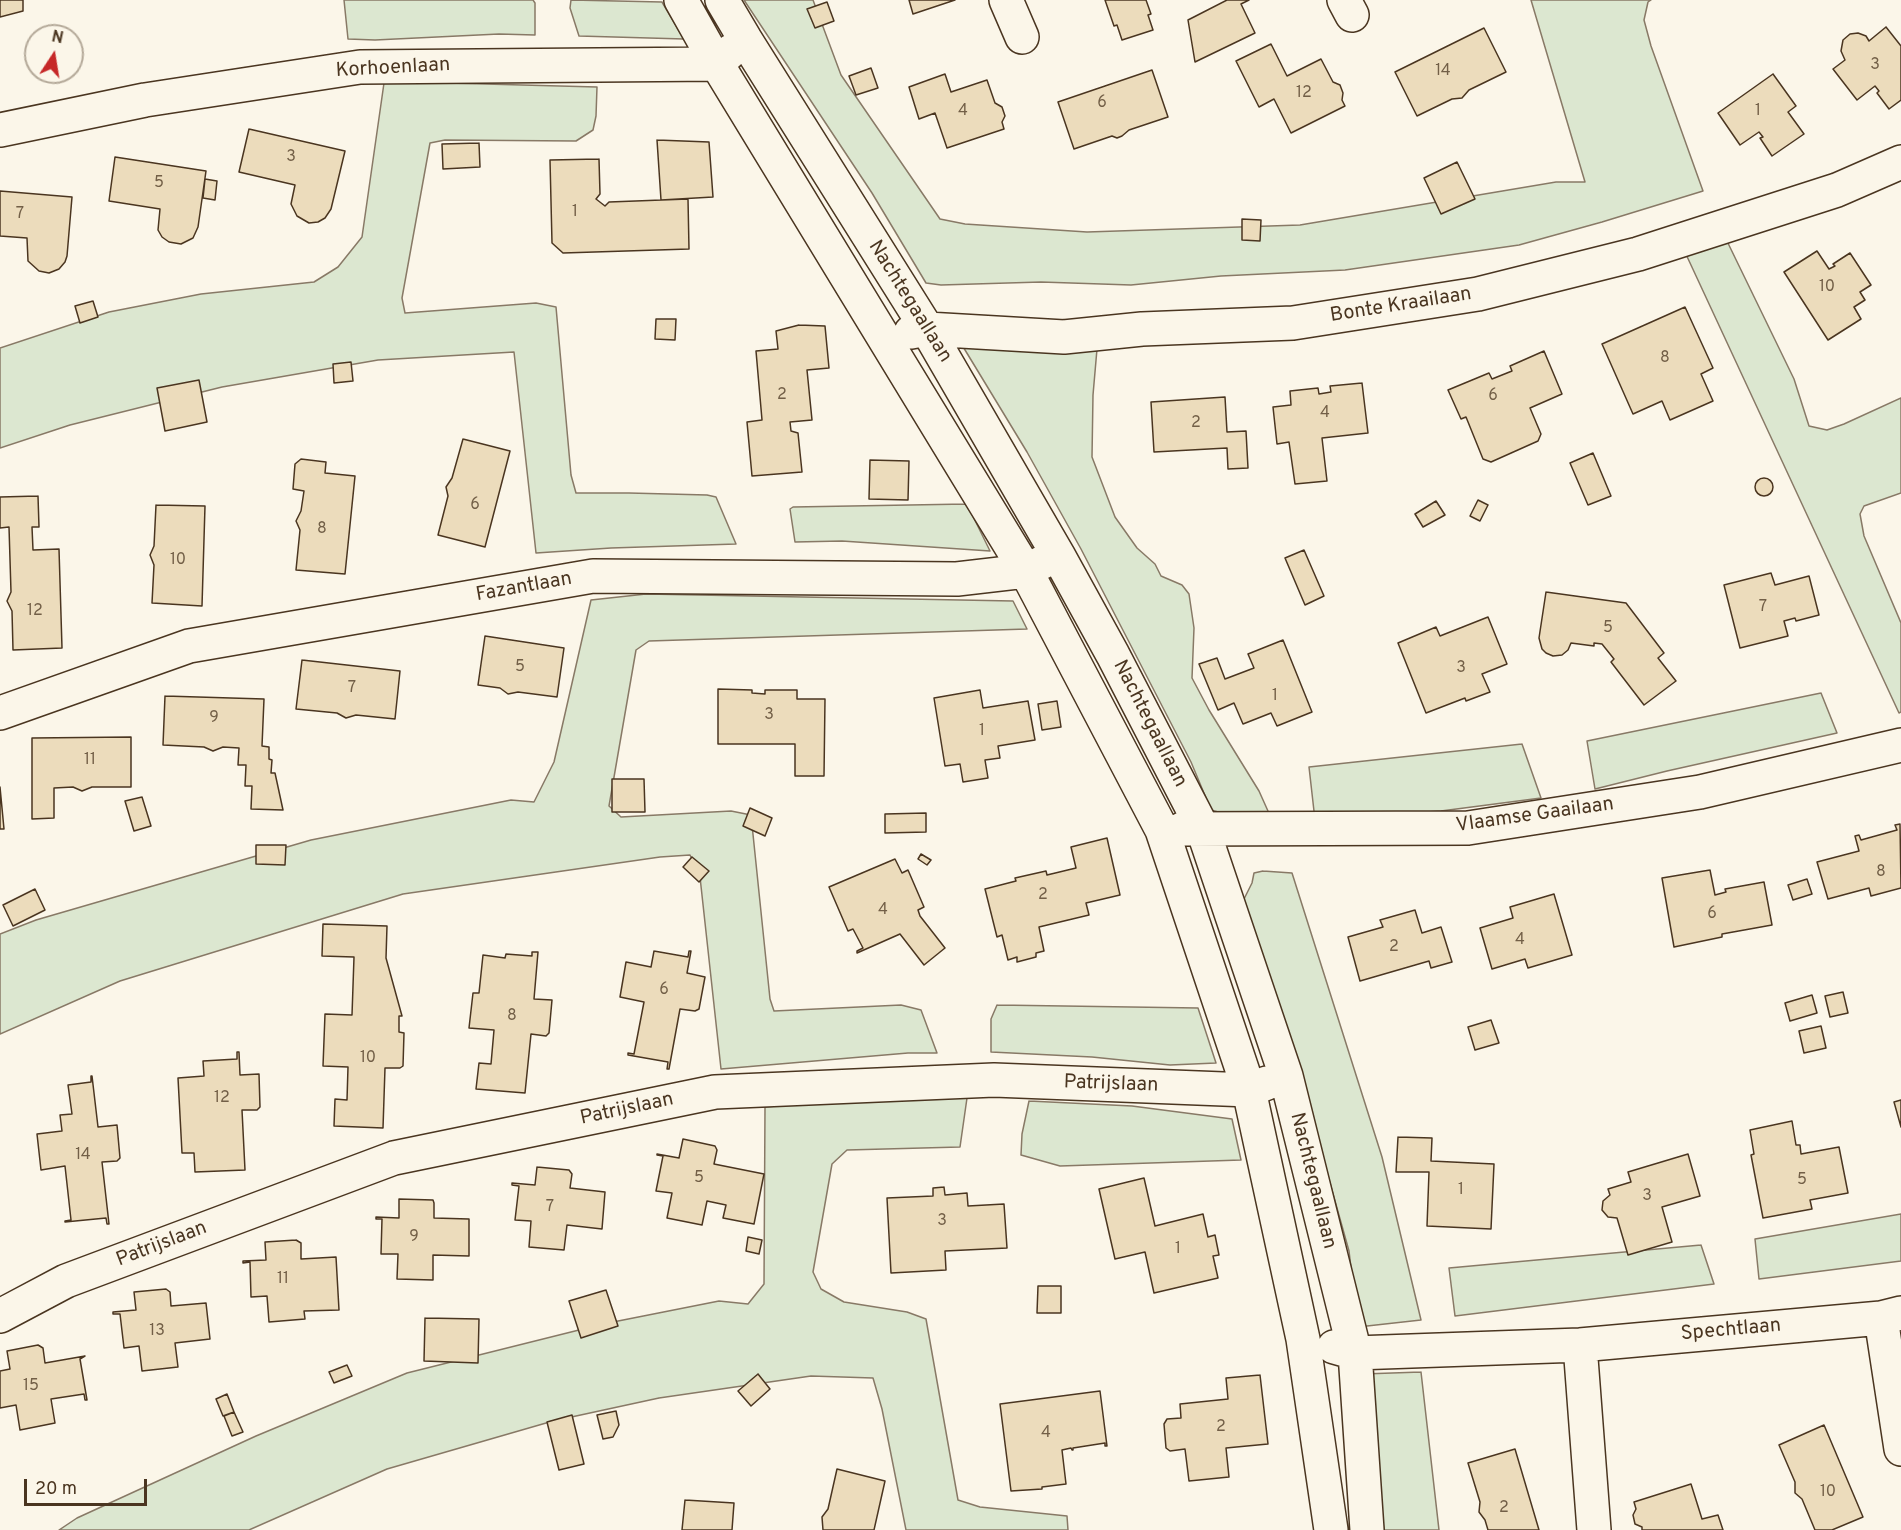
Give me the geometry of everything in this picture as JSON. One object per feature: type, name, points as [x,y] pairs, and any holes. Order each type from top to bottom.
[{"type":"street","name":"Nachtegaallaan","points":[[681,0],[717,64],[1026,571],[1162,830],[1249,1090],[1303,1339],[1331,1530]]},
{"type":"street","name":"Nachtegaallaan","points":[[722,0],[927,329],[1058,555],[1113,655],[1202,827],[1286,1076],[1355,1353],[1367,1530]]},
{"type":"street","points":[[1006,0],[1022,37]]},
{"type":"street","points":[[717,64],[745,39]]},
{"type":"street","name":"Korhoenlaan","points":[[0,130],[145,100],[360,67],[717,64]]},
{"type":"street","name":"Bonte Kraailaan","points":[[883,337],[927,329],[1064,337],[1142,329],[1293,323],[1478,294],[1649,250],[1837,190],[1901,162]]},
{"type":"street","name":"Fazantlaan","points":[[0,713],[189,646],[593,576],[957,579],[1026,571],[1058,555]]},
{"type":"street","name":"Vlaamse Gaailaan","points":[[1162,830],[1202,827],[1468,828],[1700,792],[1901,745]]},
{"type":"street","name":"Patrijslaan","points":[[0,1316],[66,1281],[394,1158],[715,1092],[994,1080],[1249,1090],[1286,1076]]},
{"type":"street","name":"Spechtlaan","points":[[1303,1339],[1355,1353],[1581,1345],[1891,1315],[1901,1449]]},
{"type":"street","points":[[1581,1345],[1594,1530]]},
{"type":"green space","points":[[344,0],[533,0],[535,3],[535,35],[348,39]]},
{"type":"green space","points":[[571,0],[662,2],[684,39],[579,36],[570,8]]},
{"type":"green space","points":[[744,0],[813,0],[841,75],[940,219],[965,224],[1087,232],[1300,225],[1556,182],[1585,182],[1531,0],[1651,0],[1648,2],[1644,20],[1651,46],[1703,191],[1519,245],[1345,270],[1221,276],[1131,285],[1041,282],[941,285],[926,283],[872,193]]},
{"type":"green space","points":[[384,83],[597,87],[593,130],[576,141],[445,140],[430,143],[402,298],[405,313],[536,303],[556,307],[571,475],[576,493],[716,497],[736,544],[536,553],[514,352],[378,360],[222,387],[70,425],[0,448],[0,348],[109,312],[201,294],[314,282],[338,267],[362,237]]},
{"type":"green space","points":[[1725,237],[1794,379],[1809,426],[1827,430],[1901,398],[1901,493],[1864,506],[1860,514],[1864,536],[1901,623],[1901,712],[1899,713],[1684,250]]},
{"type":"green space","points":[[962,345],[1014,351],[1097,349],[1093,395],[1092,457],[1115,517],[1137,548],[1155,564],[1161,576],[1182,585],[1189,594],[1194,628],[1192,678],[1259,791],[1272,820],[1247,820],[1211,810],[1191,762],[1081,549],[1027,452]]},
{"type":"green space","points":[[967,504],[990,551],[842,541],[795,542],[790,509],[793,507]]},
{"type":"green space","points":[[646,594],[1013,601],[1027,629],[649,641],[636,650],[609,806],[621,817],[731,811],[751,815],[770,999],[774,1011],[901,1005],[921,1010],[937,1053],[908,1053],[721,1069],[700,877],[690,855],[660,857],[403,894],[120,981],[0,1034],[0,934],[36,920],[311,840],[511,800],[534,802],[554,762],[591,600]]},
{"type":"green space","points":[[1821,693],[1837,733],[1595,789],[1587,741]]},
{"type":"green space","points":[[1522,744],[1541,798],[1441,811],[1315,820],[1309,767]]},
{"type":"green space","points":[[1263,871],[1292,873],[1382,1157],[1421,1320],[1358,1327],[1349,1251],[1321,1151],[1243,901],[1254,873]]},
{"type":"green space","points":[[997,1005],[1198,1008],[1216,1063],[1170,1065],[1092,1057],[991,1052],[991,1019]]},
{"type":"green space","points":[[908,1094],[967,1098],[960,1147],[847,1150],[832,1164],[813,1272],[821,1289],[844,1302],[907,1312],[926,1319],[958,1500],[980,1507],[1067,1516],[1068,1530],[906,1530],[882,1409],[873,1378],[811,1376],[659,1398],[553,1421],[387,1469],[249,1530],[59,1530],[77,1518],[256,1436],[407,1373],[603,1324],[719,1301],[748,1304],[764,1284],[765,1107]]},
{"type":"green space","points":[[1029,1101],[1132,1106],[1232,1119],[1241,1160],[1060,1166],[1021,1155],[1022,1134]]},
{"type":"green space","points":[[1901,1214],[1901,1261],[1759,1279],[1755,1239]]},
{"type":"green space","points":[[1701,1245],[1714,1284],[1455,1316],[1449,1268]]},
{"type":"green space","points":[[1421,1372],[1439,1530],[1384,1530],[1363,1374]]},
{"type":"building","points":[[0,0],[23,0],[23,11],[0,17]]},
{"type":"building","points":[[909,0],[955,0],[913,14]]},
{"type":"building","points":[[1105,0],[1146,0],[1153,30],[1122,40],[1117,25],[1114,26]]},
{"type":"building","points":[[1227,0],[1249,0],[1241,4],[1255,33],[1195,62],[1188,20]]},
{"type":"building","points":[[827,2],[834,21],[815,28],[807,9]]},
{"type":"building","points":[[1886,27],[1901,46],[1901,100],[1889,109],[1877,93],[1879,91],[1875,86],[1857,100],[1833,69],[1845,60],[1841,51],[1843,40],[1850,34],[1858,33],[1866,36],[1869,41]]},
{"type":"building","points":[[1484,28],[1506,72],[1469,90],[1462,98],[1452,99],[1417,116],[1395,72]]},
{"type":"building","points":[[1271,44],[1287,76],[1321,59],[1333,82],[1340,85],[1345,106],[1291,133],[1274,99],[1259,107],[1236,61]]},
{"type":"building","points":[[871,68],[878,88],[856,95],[849,76]]},
{"type":"building","points":[[1152,70],[1168,117],[1129,130],[1117,138],[1112,136],[1074,149],[1058,102]]},
{"type":"building","points":[[945,74],[951,92],[987,80],[995,103],[1002,107],[1005,116],[1002,122],[1004,129],[947,148],[935,113],[919,119],[909,87]]},
{"type":"building","points":[[1773,74],[1796,106],[1788,112],[1804,134],[1772,156],[1760,138],[1763,137],[1759,132],[1740,145],[1718,113]]},
{"type":"building","points":[[249,129],[345,151],[331,209],[325,218],[309,223],[297,216],[291,204],[295,185],[239,172]]},
{"type":"building","points":[[657,140],[709,142],[713,197],[661,200]]},
{"type":"building","points":[[479,143],[480,167],[443,169],[442,144]]},
{"type":"building","points":[[115,157],[206,171],[198,227],[193,238],[181,244],[169,242],[158,230],[160,209],[109,201]]},
{"type":"building","points":[[599,159],[600,194],[596,199],[605,206],[609,202],[688,199],[689,249],[563,253],[552,243],[550,160]]},
{"type":"building","points":[[1457,162],[1475,199],[1441,214],[1424,178]]},
{"type":"building","points":[[205,179],[217,181],[215,200],[203,198]]},
{"type":"building","points":[[0,191],[72,197],[67,256],[59,269],[49,273],[39,271],[28,261],[27,238],[0,236]]},
{"type":"building","points":[[1242,219],[1261,220],[1260,241],[1242,240]]},
{"type":"building","points":[[1817,251],[1829,269],[1850,253],[1871,285],[1860,292],[1865,300],[1854,307],[1861,319],[1828,340],[1784,272]]},
{"type":"building","points":[[93,301],[98,317],[80,323],[75,306]]},
{"type":"building","points":[[1685,307],[1713,368],[1701,374],[1713,401],[1670,420],[1662,401],[1633,414],[1602,344]]},
{"type":"building","points":[[656,319],[676,319],[675,340],[655,339]]},
{"type":"building","points":[[799,325],[825,326],[829,368],[807,370],[812,420],[790,422],[791,431],[798,433],[802,472],[752,476],[747,422],[762,420],[756,351],[778,349],[776,331]]},
{"type":"building","points":[[1544,351],[1562,394],[1530,408],[1541,434],[1538,441],[1491,462],[1483,459],[1466,417],[1461,419],[1448,390],[1489,373],[1492,379],[1512,371],[1510,366]]},
{"type":"building","points":[[351,362],[353,381],[334,383],[333,364]]},
{"type":"building","points":[[199,380],[207,422],[165,431],[157,388]]},
{"type":"building","points":[[1362,383],[1368,433],[1322,438],[1327,481],[1295,484],[1289,442],[1277,444],[1273,407],[1291,405],[1290,391],[1318,388],[1319,394],[1331,392],[1330,386]]},
{"type":"building","points":[[1225,397],[1227,432],[1246,431],[1248,468],[1228,469],[1227,448],[1154,452],[1151,402]]},
{"type":"building","points":[[463,439],[510,451],[485,547],[438,535],[448,496],[446,487],[452,478]]},
{"type":"building","points":[[1593,453],[1611,496],[1588,505],[1570,463]]},
{"type":"building","points":[[301,459],[326,462],[325,473],[355,476],[345,574],[296,570],[300,530],[296,521],[301,511],[304,491],[293,489],[295,464]]},
{"type":"building","points":[[870,460],[909,461],[908,500],[869,499]]},
{"type":"building","points":[[1764,478],[1770,481],[1773,487],[1770,493],[1764,496],[1758,493],[1755,487],[1758,481]]},
{"type":"building","points":[[38,496],[39,527],[32,527],[33,550],[59,549],[62,648],[13,650],[12,611],[7,601],[11,592],[9,527],[0,528],[0,497]]},
{"type":"building","points":[[1478,500],[1488,505],[1480,521],[1470,516]]},
{"type":"building","points":[[1436,501],[1445,515],[1423,527],[1415,514]]},
{"type":"building","points":[[156,505],[205,506],[202,606],[152,603],[154,565],[150,555],[154,546]]},
{"type":"building","points":[[1304,550],[1324,596],[1305,605],[1285,558]]},
{"type":"building","points":[[1771,573],[1775,585],[1809,576],[1819,615],[1796,621],[1795,618],[1784,621],[1788,636],[1740,648],[1724,585]]},
{"type":"building","points":[[1546,592],[1626,603],[1664,653],[1658,658],[1676,681],[1644,705],[1611,662],[1614,659],[1602,644],[1594,643],[1594,646],[1571,643],[1562,655],[1553,656],[1546,653],[1542,649],[1539,638]]},
{"type":"building","points":[[1488,617],[1507,664],[1482,674],[1490,692],[1466,701],[1465,698],[1426,713],[1398,643],[1436,627],[1440,636]]},
{"type":"building","points":[[485,636],[564,648],[557,697],[518,692],[508,694],[500,688],[478,685]]},
{"type":"building","points":[[1283,640],[1312,712],[1277,726],[1271,713],[1243,724],[1234,703],[1218,710],[1199,664],[1217,658],[1225,679],[1254,668],[1248,654]]},
{"type":"building","points":[[302,660],[400,671],[395,719],[356,715],[346,718],[337,713],[296,709]]},
{"type":"building","points":[[718,689],[752,690],[752,693],[765,694],[765,690],[797,690],[797,699],[825,699],[824,776],[795,776],[795,744],[718,744]]},
{"type":"building","points":[[980,690],[983,708],[1028,701],[1035,740],[998,746],[1000,758],[985,760],[988,778],[963,782],[960,764],[945,766],[934,698]]},
{"type":"building","points":[[165,696],[264,699],[262,746],[269,747],[269,759],[272,760],[271,773],[275,773],[283,810],[251,809],[252,786],[245,786],[246,765],[238,765],[239,748],[223,747],[213,751],[204,747],[163,745]]},
{"type":"building","points":[[1057,701],[1061,727],[1042,730],[1038,704]]},
{"type":"building","points":[[131,737],[131,787],[92,787],[82,791],[73,787],[54,788],[54,818],[32,819],[32,738]]},
{"type":"building","points":[[612,779],[644,779],[645,812],[612,812]]},
{"type":"building","points":[[0,787],[4,829],[0,829]]},
{"type":"building","points":[[142,797],[151,826],[134,831],[125,801]]},
{"type":"building","points":[[750,808],[772,818],[765,836],[743,826]]},
{"type":"building","points":[[926,813],[926,832],[885,833],[885,814]]},
{"type":"building","points":[[1900,824],[1901,888],[1871,896],[1869,888],[1828,899],[1817,862],[1859,851],[1855,836],[1859,835],[1861,840],[1897,830],[1895,825]]},
{"type":"building","points":[[1107,838],[1120,895],[1086,903],[1089,915],[1039,927],[1044,951],[1036,953],[1036,957],[1017,962],[1017,957],[1008,960],[1002,935],[997,937],[985,889],[1016,881],[1015,878],[1046,871],[1047,875],[1076,868],[1071,847]]},
{"type":"building","points":[[256,845],[286,845],[285,865],[256,864]]},
{"type":"building","points":[[921,854],[931,860],[927,865],[918,859]]},
{"type":"building","points":[[692,857],[709,871],[699,882],[683,867]]},
{"type":"building","points":[[895,859],[902,873],[908,870],[924,907],[918,910],[920,916],[945,948],[924,965],[900,934],[857,953],[863,948],[853,929],[848,931],[829,887]]},
{"type":"building","points":[[1710,870],[1715,895],[1726,892],[1725,889],[1764,882],[1772,925],[1722,934],[1722,937],[1674,947],[1662,878]]},
{"type":"building","points":[[1807,879],[1812,894],[1793,900],[1788,885]]},
{"type":"building","points":[[35,889],[45,910],[13,926],[3,905]]},
{"type":"building","points":[[1554,894],[1572,955],[1528,968],[1525,959],[1492,969],[1480,928],[1513,918],[1510,907]]},
{"type":"building","points":[[1415,910],[1422,933],[1441,927],[1452,962],[1431,968],[1429,961],[1360,981],[1348,937],[1383,927],[1380,920]]},
{"type":"building","points":[[323,924],[387,926],[386,958],[402,1016],[399,1016],[399,1032],[404,1033],[403,1066],[385,1068],[383,1128],[334,1126],[335,1099],[347,1100],[348,1067],[323,1066],[325,1014],[352,1015],[354,957],[322,956]]},
{"type":"building","points":[[654,951],[688,957],[691,951],[687,973],[705,977],[699,1009],[695,1011],[680,1009],[669,1069],[667,1069],[668,1062],[628,1055],[628,1053],[634,1054],[644,1002],[620,997],[626,962],[651,967]]},
{"type":"building","points":[[532,952],[538,952],[534,999],[552,1000],[549,1033],[546,1036],[531,1034],[525,1093],[476,1089],[479,1063],[491,1064],[494,1030],[469,1028],[473,993],[479,993],[483,955],[505,958],[506,954],[532,956]]},
{"type":"building","points":[[1843,992],[1848,1013],[1830,1017],[1825,996]]},
{"type":"building","points":[[1812,995],[1817,1013],[1790,1021],[1785,1003]]},
{"type":"building","points":[[1491,1020],[1499,1043],[1475,1050],[1468,1027]]},
{"type":"building","points":[[1821,1026],[1826,1048],[1804,1053],[1799,1031]]},
{"type":"building","points":[[237,1052],[239,1052],[240,1075],[259,1074],[260,1107],[257,1110],[242,1110],[245,1170],[195,1172],[194,1153],[182,1153],[178,1078],[204,1076],[203,1061],[237,1059]]},
{"type":"building","points":[[91,1076],[98,1127],[117,1125],[120,1158],[117,1161],[102,1162],[109,1224],[106,1218],[65,1222],[71,1220],[65,1166],[41,1170],[37,1134],[62,1131],[60,1115],[72,1114],[68,1085],[91,1082]]},
{"type":"building","points":[[1901,1100],[1901,1127],[1894,1102]]},
{"type":"building","points":[[1792,1121],[1796,1145],[1800,1145],[1801,1154],[1839,1147],[1848,1193],[1810,1200],[1812,1209],[1763,1218],[1751,1155],[1754,1154],[1750,1130]]},
{"type":"building","points":[[1398,1137],[1432,1138],[1431,1161],[1494,1164],[1491,1229],[1427,1226],[1429,1172],[1396,1172]]},
{"type":"building","points":[[683,1139],[715,1146],[717,1150],[714,1164],[764,1174],[754,1224],[723,1218],[726,1205],[707,1201],[702,1225],[667,1218],[672,1193],[656,1191],[663,1156],[657,1154],[679,1158]]},
{"type":"building","points":[[1688,1154],[1700,1196],[1662,1207],[1672,1242],[1628,1255],[1617,1218],[1608,1217],[1602,1210],[1603,1201],[1610,1195],[1608,1189],[1631,1182],[1628,1172]]},
{"type":"building","points":[[537,1167],[569,1170],[572,1174],[570,1188],[605,1192],[602,1229],[567,1225],[564,1250],[529,1247],[531,1221],[515,1220],[519,1186],[512,1185],[512,1183],[535,1185]]},
{"type":"building","points":[[1144,1178],[1155,1226],[1203,1214],[1208,1237],[1215,1235],[1219,1255],[1213,1256],[1218,1278],[1154,1293],[1145,1252],[1115,1259],[1099,1189]]},
{"type":"building","points":[[944,1187],[945,1195],[967,1193],[968,1206],[1004,1204],[1007,1248],[945,1251],[946,1270],[891,1273],[887,1198],[933,1196],[933,1188]]},
{"type":"building","points":[[399,1199],[433,1200],[434,1218],[469,1219],[469,1256],[433,1255],[433,1280],[397,1279],[398,1254],[381,1254],[382,1219],[376,1219],[376,1217],[399,1218]]},
{"type":"building","points":[[748,1237],[762,1240],[759,1254],[746,1251]]},
{"type":"building","points":[[296,1240],[301,1243],[301,1259],[336,1257],[339,1310],[304,1311],[305,1319],[269,1322],[267,1296],[251,1297],[250,1262],[243,1263],[243,1261],[266,1260],[265,1242]]},
{"type":"building","points":[[1038,1286],[1061,1286],[1061,1313],[1037,1313]]},
{"type":"building","points":[[166,1289],[170,1292],[171,1306],[206,1303],[210,1339],[175,1343],[178,1367],[142,1371],[139,1346],[124,1348],[120,1314],[113,1314],[113,1312],[136,1310],[134,1292]]},
{"type":"building","points":[[606,1290],[618,1326],[581,1338],[569,1301]]},
{"type":"building","points":[[425,1318],[479,1319],[478,1363],[424,1361]]},
{"type":"building","points":[[38,1345],[43,1348],[45,1363],[85,1356],[80,1359],[87,1400],[84,1394],[51,1399],[55,1423],[20,1430],[16,1405],[0,1408],[0,1371],[10,1369],[7,1351]]},
{"type":"building","points":[[347,1365],[352,1376],[334,1383],[329,1372]]},
{"type":"building","points":[[758,1374],[770,1389],[751,1406],[738,1391]]},
{"type":"building","points":[[1260,1375],[1268,1444],[1226,1448],[1229,1477],[1189,1481],[1185,1449],[1170,1451],[1166,1448],[1164,1424],[1167,1419],[1181,1418],[1180,1404],[1228,1399],[1226,1378]]},
{"type":"building","points":[[1100,1391],[1107,1446],[1105,1443],[1062,1450],[1066,1484],[1042,1487],[1042,1489],[1011,1491],[1000,1404]]},
{"type":"building","points":[[227,1394],[234,1412],[223,1416],[216,1399]]},
{"type":"building","points":[[616,1411],[619,1425],[613,1437],[603,1439],[597,1415]]},
{"type":"building","points":[[234,1412],[243,1432],[232,1436],[224,1416]]},
{"type":"building","points":[[572,1415],[584,1464],[559,1470],[547,1422]]},
{"type":"building","points":[[1824,1425],[1863,1517],[1832,1530],[1815,1530],[1802,1499],[1795,1493],[1795,1482],[1779,1445]]},
{"type":"building","points":[[1515,1449],[1539,1530],[1488,1530],[1479,1512],[1480,1502],[1468,1463]]},
{"type":"building","points":[[837,1469],[885,1481],[874,1530],[823,1530],[822,1517],[828,1509]]},
{"type":"building","points":[[1691,1484],[1702,1519],[1718,1515],[1723,1530],[1642,1530],[1642,1527],[1635,1524],[1634,1502]]},
{"type":"building","points":[[685,1500],[734,1503],[732,1530],[682,1530]]}]
